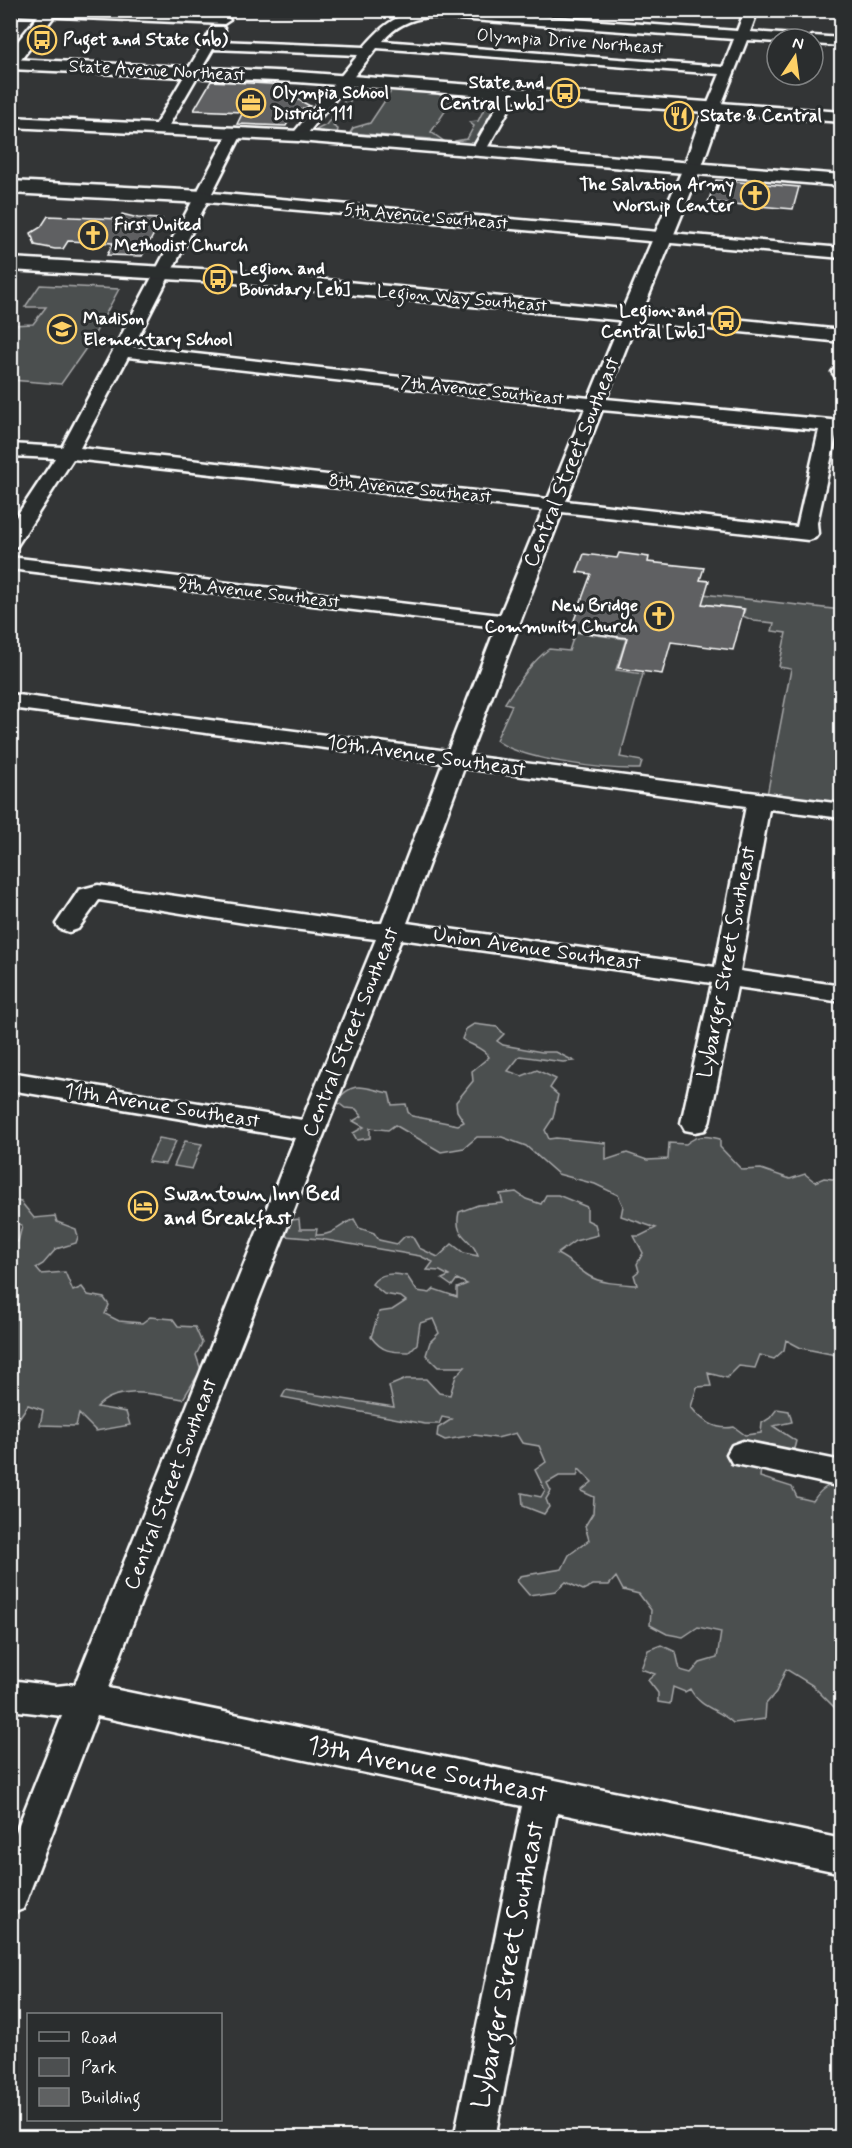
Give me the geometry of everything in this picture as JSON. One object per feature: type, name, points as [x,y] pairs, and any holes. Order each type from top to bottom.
[{"type":"main road","points":[[10,63],[51,12]]},
{"type":"main road","name":"State Avenue Northeast","points":[[10,63],[345,81],[842,117]]},
{"type":"main road","name":"Central Street Southeast","points":[[631,315],[692,168],[713,108]]},
{"type":"main road","points":[[10,122],[298,136],[842,181]]},
{"type":"main road","name":"5th Avenue Southeast","points":[[10,187],[203,197]]},
{"type":"main road","name":"Legion Way Southeast","points":[[10,264],[165,272],[842,336]]},
{"type":"street","points":[[612,26],[620,10]]},
{"type":"street","points":[[713,108],[752,10]]},
{"type":"street","points":[[10,11],[227,15],[160,129]]},
{"type":"street","points":[[298,136],[385,30],[398,19],[406,17],[429,13],[483,13],[612,26],[765,37]]},
{"type":"street","points":[[825,41],[842,42]]},
{"type":"street","name":"Olympia Drive Northeast","points":[[209,45],[371,47],[728,71]]},
{"type":"street","points":[[479,150],[511,94]]},
{"type":"street","points":[[10,542],[68,453],[124,351],[236,132]]},
{"type":"street","name":"5th Avenue Southeast","points":[[203,197],[842,253]]},
{"type":"street","name":"Central Street Southeast","points":[[10,1896],[183,1450],[392,930],[455,758],[631,315]]},
{"type":"street","name":"7th Avenue Southeast","points":[[124,351],[835,427]]},
{"type":"street","name":"8th Avenue Southeast","points":[[10,450],[68,453],[808,534],[807,524],[835,427]]},
{"type":"street","name":"9th Avenue Southeast","points":[[10,563],[508,622]]},
{"type":"street","name":"10th Avenue Southeast","points":[[10,701],[455,758],[480,765],[842,811]]},
{"type":"street","name":"Lybarger Street Southeast","points":[[695,1123],[726,976],[759,800]]},
{"type":"street","name":"Union Avenue Southeast","points":[[69,924],[88,895],[98,892],[274,919],[365,931],[392,930],[842,994]]},
{"type":"street","name":"11th Avenue Southeast","points":[[10,1081],[313,1131]]},
{"type":"street","points":[[743,1454],[842,1474]]},
{"type":"street","name":"13th Avenue Southeast","points":[[10,1695],[56,1701],[88,1699],[842,1856]]},
{"type":"street","name":"Lybarger Street Southeast","points":[[474,2138],[543,1793]]},
{"type":"green space","points":[[382,88],[436,93],[452,101],[431,132],[445,142],[436,144],[431,139],[350,133],[353,128],[370,123],[390,93],[380,91]]},
{"type":"green space","points":[[344,89],[368,90],[367,93],[358,91],[333,126],[338,129],[337,134],[312,132],[326,125],[349,95],[345,94]]},
{"type":"green space","points":[[450,97],[497,101],[500,104],[472,146],[453,145],[455,141],[467,139],[474,126],[469,122],[478,121],[486,105]]},
{"type":"green space","points":[[40,285],[119,289],[91,341],[61,384],[11,380],[11,325],[33,324],[46,307],[25,307]]},
{"type":"green space","points":[[686,592],[841,610],[841,805],[767,795],[791,669],[779,667],[786,633],[772,631],[774,623],[754,621],[743,616],[745,609],[683,602]]},
{"type":"green space","points":[[575,632],[626,639],[616,670],[643,674],[620,757],[642,761],[640,769],[586,766],[543,758],[508,747],[496,740],[512,705],[505,703],[525,674],[549,649],[569,651]]},
{"type":"green space","points":[[474,1024],[497,1027],[504,1034],[497,1041],[503,1045],[542,1052],[556,1052],[574,1061],[563,1062],[520,1056],[508,1071],[522,1076],[537,1070],[556,1079],[550,1088],[558,1095],[553,1118],[545,1130],[549,1139],[606,1143],[606,1160],[627,1153],[647,1160],[668,1159],[669,1143],[686,1144],[698,1137],[710,1137],[720,1139],[720,1147],[742,1170],[761,1169],[790,1179],[805,1174],[815,1182],[824,1178],[841,1180],[841,1356],[801,1348],[786,1340],[784,1350],[774,1359],[760,1355],[755,1368],[739,1366],[727,1378],[708,1373],[711,1386],[697,1387],[691,1407],[699,1416],[715,1426],[734,1427],[745,1435],[761,1433],[762,1423],[770,1418],[777,1409],[789,1411],[792,1422],[773,1426],[796,1441],[792,1453],[779,1463],[761,1469],[760,1477],[792,1487],[797,1497],[813,1501],[825,1488],[841,1484],[841,1705],[835,1708],[812,1685],[786,1669],[776,1692],[766,1704],[765,1719],[733,1723],[705,1705],[690,1689],[685,1692],[673,1687],[670,1704],[658,1702],[658,1693],[648,1680],[655,1674],[641,1669],[648,1650],[661,1645],[676,1652],[680,1670],[691,1673],[700,1663],[717,1658],[721,1632],[698,1627],[683,1637],[667,1634],[650,1625],[651,1610],[639,1594],[623,1590],[616,1577],[609,1585],[593,1585],[583,1590],[566,1582],[556,1591],[529,1595],[517,1581],[520,1576],[562,1569],[569,1555],[589,1540],[585,1526],[593,1513],[594,1497],[581,1491],[592,1482],[579,1469],[577,1476],[559,1476],[547,1483],[551,1491],[546,1499],[549,1507],[544,1514],[523,1506],[522,1493],[541,1497],[545,1490],[535,1470],[546,1462],[539,1446],[522,1443],[516,1433],[497,1438],[474,1435],[445,1440],[437,1436],[438,1428],[452,1419],[442,1417],[439,1424],[425,1424],[282,1397],[286,1390],[394,1407],[389,1386],[406,1379],[426,1379],[439,1393],[450,1395],[456,1376],[465,1367],[438,1367],[426,1355],[430,1342],[439,1333],[433,1319],[420,1323],[417,1344],[409,1352],[392,1351],[379,1346],[371,1337],[379,1312],[392,1310],[406,1301],[401,1297],[384,1294],[372,1284],[383,1275],[402,1275],[407,1276],[417,1291],[430,1293],[434,1289],[457,1297],[457,1288],[467,1284],[457,1279],[452,1286],[442,1279],[449,1276],[440,1271],[427,1270],[433,1262],[420,1256],[320,1239],[284,1236],[285,1227],[292,1220],[299,1219],[300,1229],[317,1229],[316,1235],[322,1235],[354,1219],[359,1228],[374,1233],[379,1240],[397,1244],[405,1236],[412,1236],[419,1248],[438,1257],[452,1244],[464,1253],[478,1256],[472,1244],[461,1233],[458,1221],[459,1212],[478,1205],[503,1203],[500,1194],[516,1192],[526,1199],[541,1204],[546,1195],[558,1195],[587,1207],[587,1220],[595,1224],[598,1235],[575,1241],[557,1254],[594,1279],[637,1285],[634,1275],[639,1271],[637,1264],[643,1253],[634,1236],[640,1236],[656,1228],[621,1216],[623,1206],[618,1195],[595,1184],[558,1174],[526,1146],[502,1137],[477,1137],[464,1148],[441,1152],[395,1125],[388,1130],[370,1128],[370,1138],[357,1140],[353,1133],[364,1127],[353,1121],[362,1116],[356,1109],[345,1108],[336,1101],[354,1087],[389,1093],[392,1105],[406,1104],[412,1116],[458,1125],[464,1122],[457,1111],[456,1102],[473,1081],[472,1071],[489,1057],[462,1039],[466,1029]]},
{"type":"green space","points":[[159,1138],[176,1141],[165,1164],[148,1162]]},
{"type":"green space","points":[[185,1141],[202,1144],[192,1169],[174,1166]]},
{"type":"green space","points":[[11,1200],[21,1202],[34,1218],[55,1216],[57,1222],[76,1229],[78,1237],[76,1243],[56,1249],[43,1264],[36,1268],[41,1274],[65,1272],[73,1291],[82,1287],[88,1295],[104,1298],[109,1305],[105,1314],[119,1321],[142,1323],[150,1317],[173,1319],[178,1326],[195,1327],[202,1343],[196,1355],[201,1370],[183,1399],[138,1393],[115,1395],[97,1407],[126,1412],[130,1425],[96,1431],[79,1414],[76,1426],[40,1425],[43,1410],[28,1405],[11,1430],[11,1239],[18,1242],[22,1226],[11,1217]]},
{"type":"building","name":"Olympia School District 111","points":[[211,81],[288,85],[284,92],[310,106],[293,113],[286,126],[237,124],[243,112],[194,110]]},
{"type":"building","name":"The Salvation Army Worship Center","points":[[716,180],[799,187],[793,209],[708,202]]},
{"type":"building","name":"First United Methodist Church","points":[[122,214],[138,218],[162,219],[142,256],[107,255],[113,243],[68,241],[63,249],[35,245],[31,233],[41,227],[48,216],[119,219]]},
{"type":"building","name":"New Bridge Community Church","points":[[619,553],[649,557],[648,562],[704,568],[700,580],[709,581],[702,604],[744,609],[733,650],[671,642],[662,674],[618,668],[627,638],[570,631],[591,574],[577,572],[584,554],[617,558]]},
{"type":"place","name":"Puget and State (nb)","points":[[42,40]]},
{"type":"place","name":"State and Central [wb]","points":[[565,93]]},
{"type":"place","name":"Olympia School District 111","points":[[251,103]]},
{"type":"place","name":"State & Central","points":[[679,116]]},
{"type":"place","name":"The Salvation Army Worship Center","points":[[755,195]]},
{"type":"place","name":"First United Methodist Church","points":[[93,235]]},
{"type":"place","name":"Legion and Boundary [eb]","points":[[218,279]]},
{"type":"place","name":"Legion and Central [wb]","points":[[726,321]]},
{"type":"place","name":"Madison Elementary School","points":[[62,329]]},
{"type":"place","name":"New Bridge Community Church","points":[[659,616]]},
{"type":"place","name":"Swantown Inn Bed and Breakfast","points":[[143,1206]]}]
